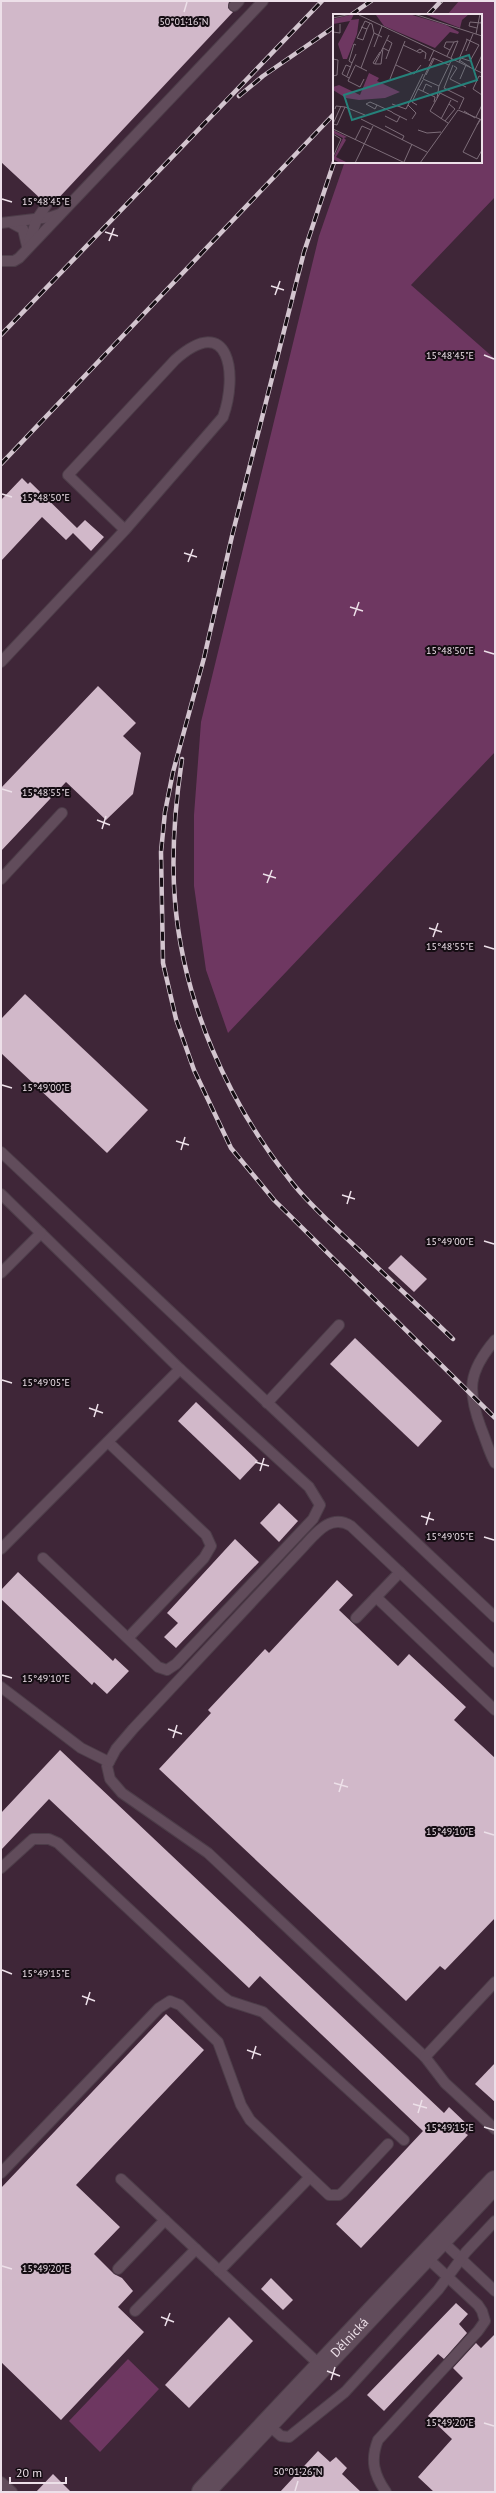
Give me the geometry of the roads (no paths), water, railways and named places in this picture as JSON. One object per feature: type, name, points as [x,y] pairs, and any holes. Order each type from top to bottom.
[{"type":"street","name":"Dělnická","points":[[203,2492],[495,2182]]},
{"type":"lane","points":[[1,261],[14,261],[263,1]]},
{"type":"lane","points":[[25,250],[37,219],[47,204]]},
{"type":"lane","points":[[3,223],[54,217],[66,208]]},
{"type":"lane","points":[[3,223],[12,223],[23,229],[27,241],[25,250]]},
{"type":"lane","points":[[1,662],[125,530],[223,417],[229,394],[230,373],[225,354],[217,344],[211,341],[194,344],[175,360],[68,475],[125,530]]},
{"type":"lane","points":[[1,879],[62,813]]},
{"type":"lane","points":[[1,1152],[495,1618]]},
{"type":"lane","points":[[1,1194],[180,1369],[309,1487],[320,1506],[313,1519],[171,1668],[167,1670],[158,1667],[43,1558]]},
{"type":"lane","points":[[1,1273],[41,1233]]},
{"type":"lane","points":[[267,1403],[339,1325]]},
{"type":"lane","points":[[495,1340],[478,1364],[473,1379],[471,1396],[495,1463]]},
{"type":"lane","points":[[1,1549],[180,1369]]},
{"type":"lane","points":[[108,1442],[206,1535],[211,1546],[204,1558],[128,1638]]},
{"type":"lane","points":[[495,1662],[345,1522],[337,1520],[327,1524],[304,1546],[133,1729],[109,1762],[107,1772],[110,1779],[122,1792],[185,1835],[208,1853],[425,2057],[445,2083],[495,2129]]},
{"type":"lane","points":[[356,1618],[400,1572]]},
{"type":"lane","points":[[376,1597],[493,1704]]},
{"type":"lane","points":[[1,1687],[81,1748],[109,1762]]},
{"type":"lane","points":[[1,1868],[32,1839],[40,1838],[58,1843],[221,1995],[229,2000],[263,2012],[404,2140]]},
{"type":"lane","points":[[425,2057],[495,1982]]},
{"type":"lane","points":[[1,2173],[159,2008],[170,2001],[180,2005],[213,2035],[220,2046],[245,2114],[328,2195],[339,2195],[388,2144]]},
{"type":"lane","points":[[219,2270],[310,2178]]},
{"type":"lane","points":[[121,2179],[321,2366]]},
{"type":"lane","points":[[118,2269],[165,2220]]},
{"type":"lane","points":[[267,2424],[286,2438],[293,2436],[345,2392],[495,2222]]},
{"type":"lane","points":[[441,2240],[495,2291]]},
{"type":"lane","points":[[135,2311],[196,2249]]},
{"type":"lane","points":[[386,2492],[375,2474],[373,2463],[373,2451],[378,2440],[478,2331],[485,2321],[482,2311],[425,2256]]},
{"type":"lane","points":[[1,2482],[12,2492]]},
{"type":"railway","points":[[1,335],[322,1]]},
{"type":"railway","points":[[352,14],[371,1]]},
{"type":"railway","points":[[429,14],[441,1]]},
{"type":"railway","points":[[239,96],[263,76],[333,28]]},
{"type":"railway","points":[[1,464],[333,115]]},
{"type":"railway","points":[[334,163],[304,252],[232,536],[204,658],[173,772],[165,812],[161,852],[163,963],[176,1019],[194,1070],[231,1148],[274,1200],[495,1418]]},
{"type":"railway","points":[[182,759],[177,794],[173,866],[175,901],[180,939],[188,976],[199,1013],[212,1049],[228,1084],[247,1118],[268,1150],[298,1190],[323,1216],[453,1339]]}]
